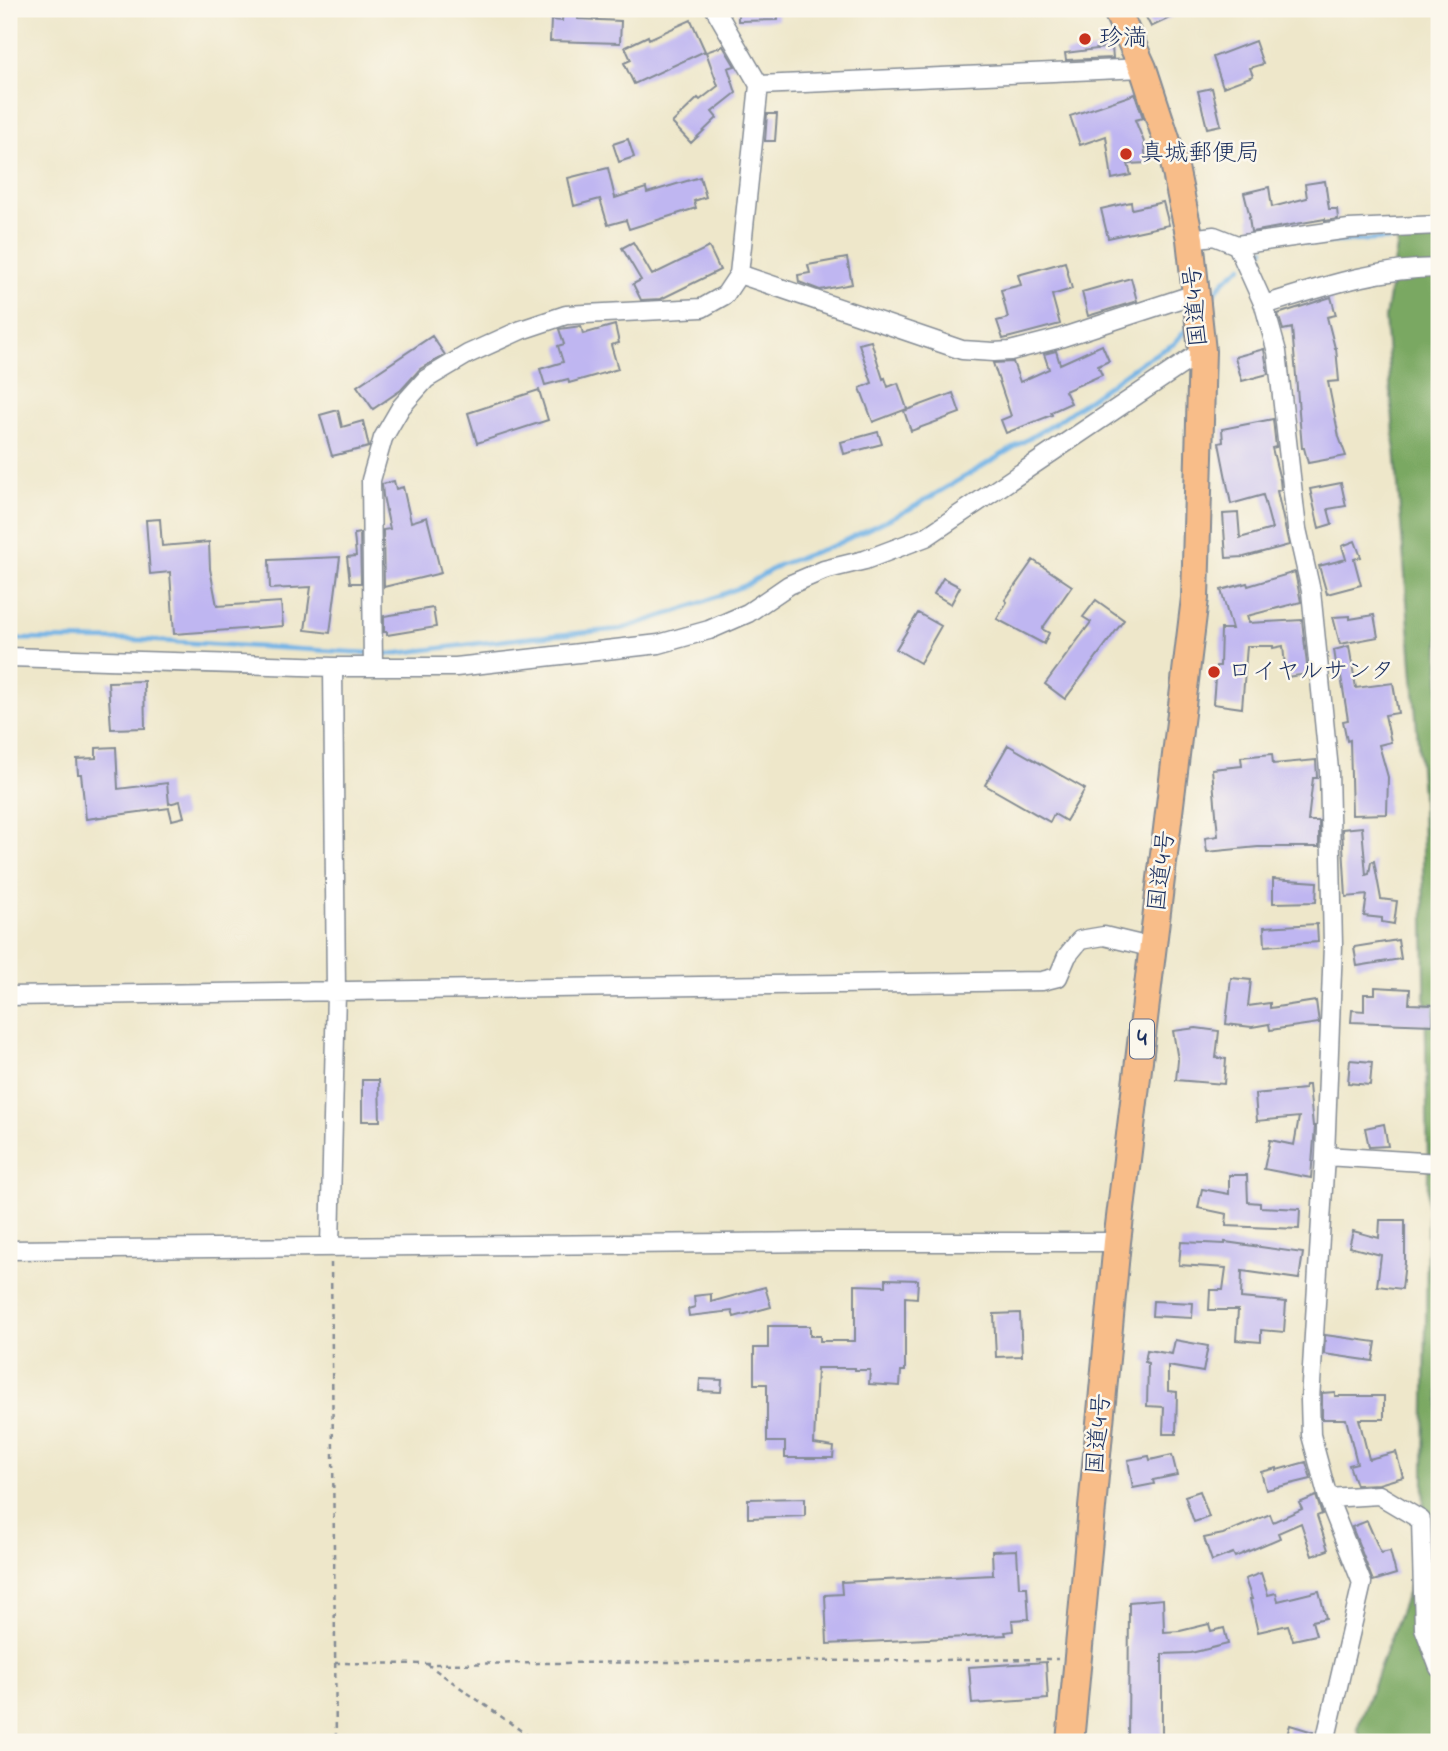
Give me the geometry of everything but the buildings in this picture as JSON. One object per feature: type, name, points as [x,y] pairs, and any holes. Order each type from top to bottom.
[{"type":"highway","name":"国道4号","points":[[1070,1742],[1117,1242],[1195,598],[1202,344],[1190,239],[1174,163],[1143,68],[1116,9]]},
{"type":"street","points":[[373,657],[371,480],[383,438],[401,407],[425,379],[468,354],[521,330],[566,316],[702,308],[725,295],[739,274],[759,85],[715,9]]},
{"type":"street","points":[[759,85],[1143,68]]},
{"type":"street","points":[[1190,239],[1214,236],[1239,249],[1349,229],[1439,225]]},
{"type":"street","points":[[1239,249],[1264,305],[1277,352],[1297,529],[1311,591],[1329,770],[1333,945],[1325,1156],[1310,1400],[1311,1435],[1328,1498],[1362,1583],[1325,1742]]},
{"type":"street","points":[[1264,305],[1354,278],[1419,268],[1439,268]]},
{"type":"street","points":[[739,274],[962,350],[994,352],[1057,339],[1198,296]]},
{"type":"street","points":[[9,657],[333,667],[373,657],[456,667],[659,645],[709,631],[748,613],[789,584],[926,537],[1202,344]]},
{"type":"street","points":[[330,1246],[336,992],[333,667]]},
{"type":"street","points":[[9,996],[1042,981],[1058,977],[1067,956],[1080,940],[1104,936],[1154,948]]},
{"type":"street","points":[[1325,1156],[1439,1163]]},
{"type":"street","points":[[9,1250],[806,1242],[1117,1242]]},
{"type":"street","points":[[1328,1498],[1379,1495],[1421,1520],[1424,1628],[1439,1668]]},
{"type":"path","points":[[330,1246],[336,1742]]},
{"type":"path","points":[[335,1663],[1079,1659]]},
{"type":"path","points":[[427,1664],[537,1742]]},
{"type":"green space","points":[[1439,238],[1439,1742],[1363,1742],[1357,1729],[1423,1550],[1428,1170],[1422,794],[1385,318],[1398,241]]},
{"type":"waterway","points":[[1307,243],[1439,237]]},
{"type":"waterway","points":[[1249,260],[1264,249]]},
{"type":"waterway","points":[[1207,302],[1225,280],[1242,266]]},
{"type":"waterway","points":[[377,653],[391,654],[622,629],[746,585],[779,565],[835,545],[910,509],[1058,421],[1143,361],[1174,344],[1189,326]]},
{"type":"waterway","points":[[9,639],[141,640],[368,653]]},
{"type":"place","name":"珍満","points":[[1085,39]]},
{"type":"place","name":"真城郵便局","points":[[1126,154]]},
{"type":"place","name":"ロイヤルサンタ","points":[[1214,672]]}]
